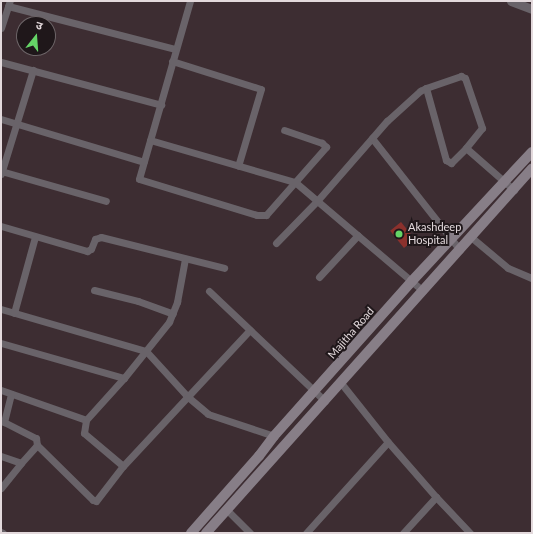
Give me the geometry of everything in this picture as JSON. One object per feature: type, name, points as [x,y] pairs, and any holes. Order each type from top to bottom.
[{"type":"main road","name":"Majitha Road","points":[[191,533],[259,456],[274,436],[315,392],[412,281],[532,152]]},
{"type":"main road","points":[[206,533],[532,169]]},
{"type":"street","points":[[190,1],[139,178],[143,181],[257,216],[269,213],[326,146],[284,130]]},
{"type":"street","points":[[511,1],[532,9]]},
{"type":"street","points":[[1,28],[9,3],[175,49]]},
{"type":"street","points":[[172,61],[261,89],[238,166]]},
{"type":"street","points":[[1,62],[161,105]]},
{"type":"street","points":[[32,70],[17,124],[1,172],[106,201]]},
{"type":"street","points":[[276,243],[317,201],[396,111],[426,88],[461,76],[465,78],[482,128],[466,148],[451,163],[446,160],[426,88]]},
{"type":"street","points":[[1,119],[144,162]]},
{"type":"street","points":[[372,138],[460,250]]},
{"type":"street","points":[[150,140],[295,182],[423,290]]},
{"type":"street","points":[[466,148],[514,190]]},
{"type":"street","points":[[1,226],[87,251],[92,249],[95,239],[101,237],[224,268]]},
{"type":"street","points":[[319,277],[358,235]]},
{"type":"street","points":[[14,313],[35,237]]},
{"type":"street","points":[[471,237],[508,268],[532,278]]},
{"type":"street","points":[[123,466],[84,433],[86,420],[124,378],[169,322],[173,314],[185,259]]},
{"type":"street","points":[[94,290],[138,301],[173,314]]},
{"type":"street","points":[[209,292],[325,401]]},
{"type":"street","points":[[1,309],[146,351],[188,397],[214,417],[274,436]]},
{"type":"street","points":[[11,394],[4,422],[36,438],[37,445],[95,501],[99,499],[123,466],[250,330]]},
{"type":"street","points":[[1,343],[124,378]]},
{"type":"street","points":[[341,383],[388,442],[470,533]]},
{"type":"street","points":[[1,390],[86,420]]},
{"type":"street","points":[[306,533],[388,442]]},
{"type":"street","points":[[1,488],[37,445]]},
{"type":"street","points":[[1,456],[21,463]]},
{"type":"street","points":[[403,533],[436,497]]},
{"type":"street","points":[[227,510],[250,533]]},
{"type":"building","points":[[401,222],[415,239],[404,248],[390,231]]},
{"type":"place","name":"Akashdeep Hospital","points":[[399,234]]}]
